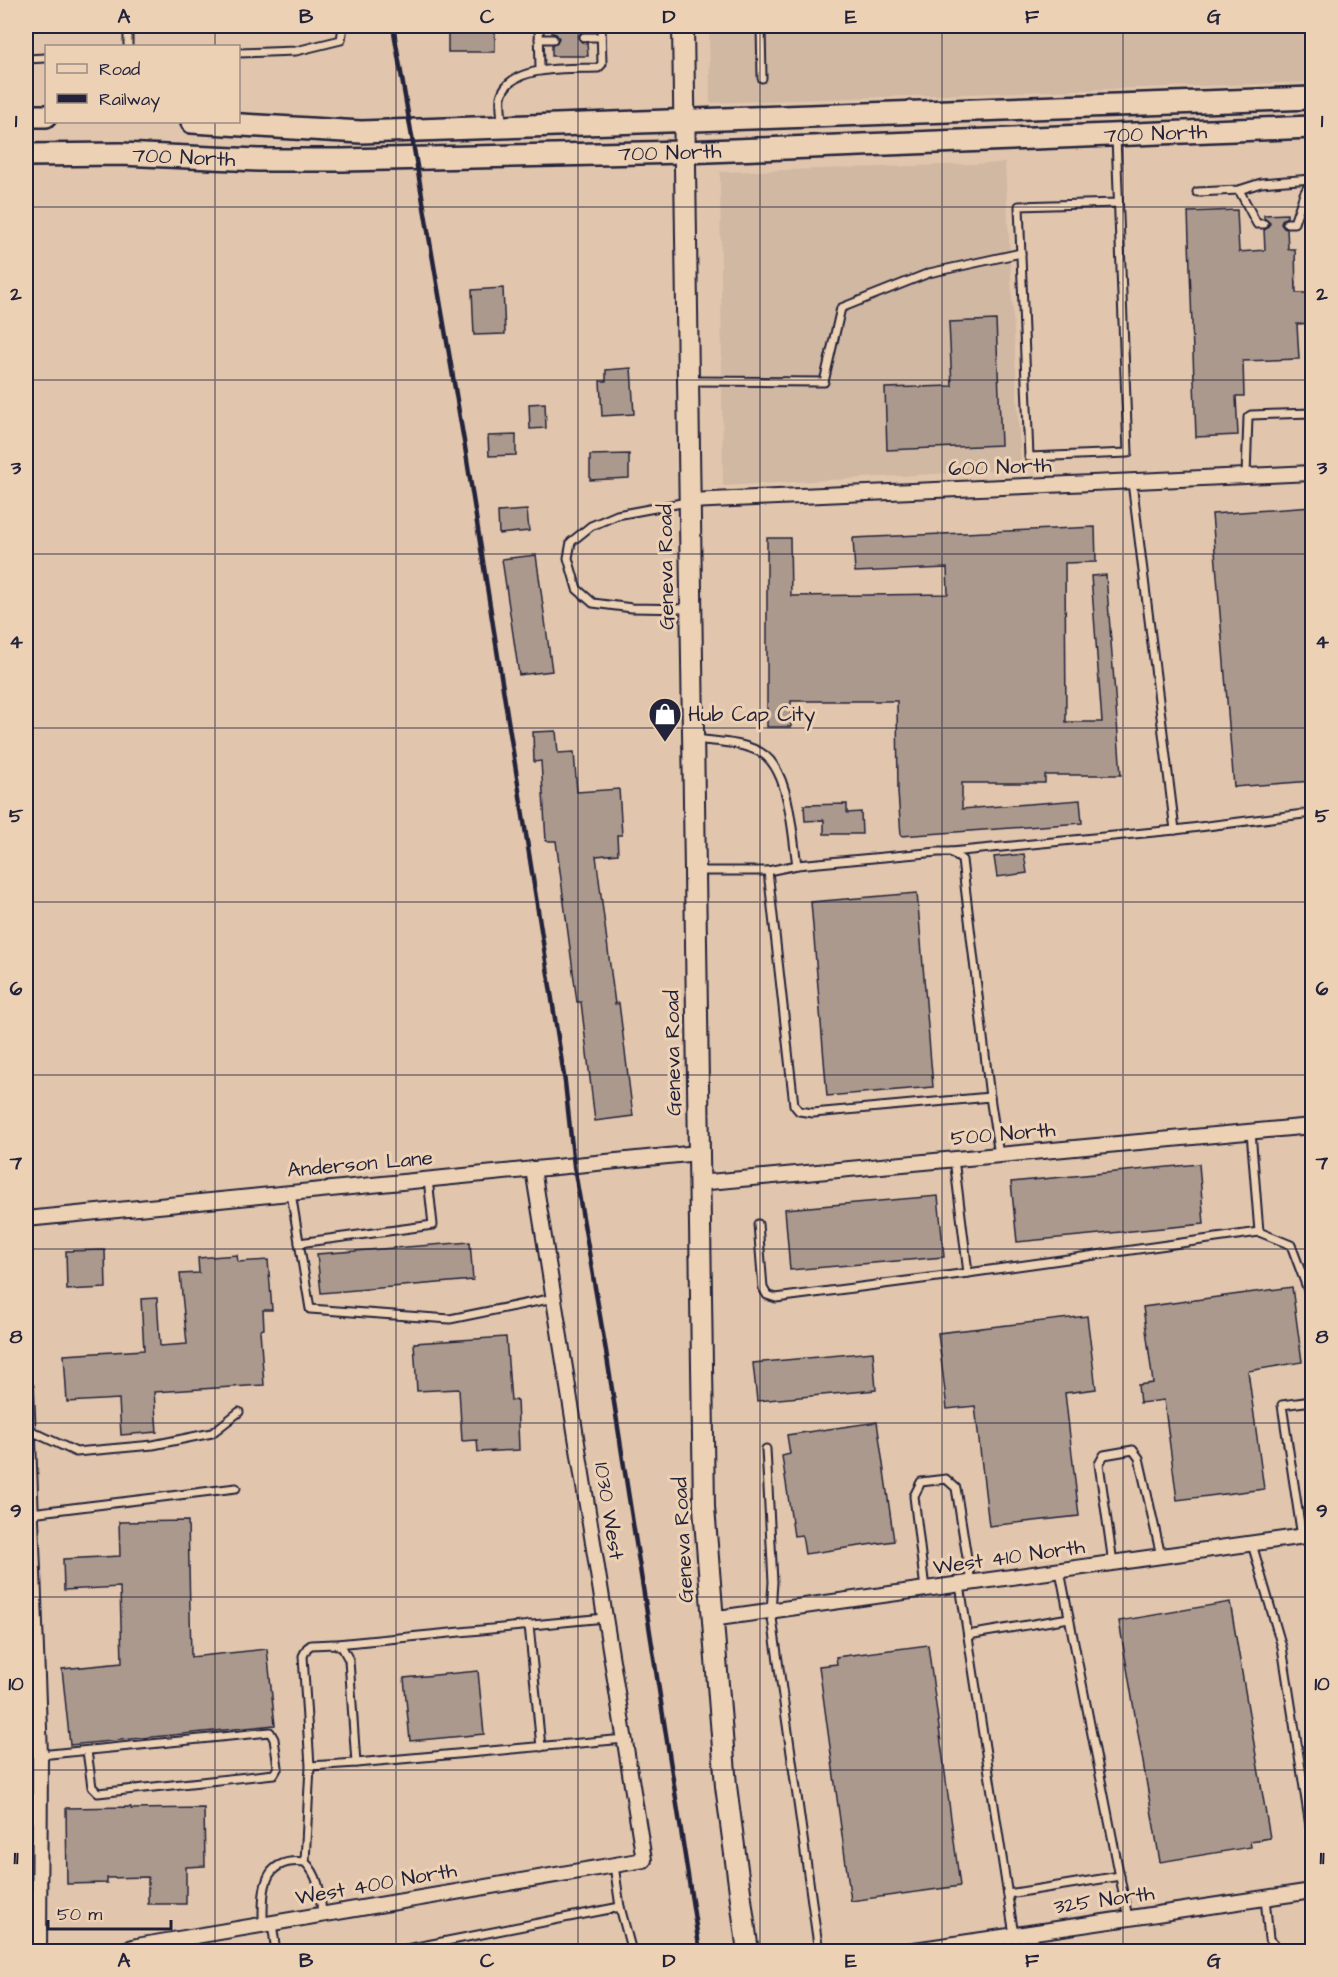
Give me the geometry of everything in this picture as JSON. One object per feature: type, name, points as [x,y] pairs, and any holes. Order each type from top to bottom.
[{"type":"main road","points":[[683,26],[684,122]]},
{"type":"main road","name":"700 North","points":[[209,123],[361,132],[1312,98]]},
{"type":"main road","points":[[26,116],[45,116]]},
{"type":"main road","name":"Geneva Road","points":[[684,122],[704,1507],[711,1619],[726,1786],[748,1952]]},
{"type":"main road","name":"700 North","points":[[26,155],[120,154],[303,160],[684,152],[1312,127]]},
{"type":"street","name":"600 North","points":[[690,501],[1312,473]]},
{"type":"street","name":"500 North","points":[[698,1183],[1312,1126]]},
{"type":"street","name":"Anderson Lane","points":[[26,1219],[698,1153]]},
{"type":"street","name":"1030 West","points":[[533,1169],[644,1860]]},
{"type":"street","points":[[26,1388],[31,1513],[31,1629],[40,1755],[39,1952]]},
{"type":"street","name":"West 410 North","points":[[711,1619],[1307,1536]]},
{"type":"street","name":"West 400 North","points":[[116,1952],[322,1914],[644,1860]]},
{"type":"street","name":"325 North","points":[[901,1952],[1312,1891]]},
{"type":"lane","points":[[128,26],[128,45]]},
{"type":"lane","points":[[240,53],[296,51],[341,39],[343,26]]},
{"type":"lane","points":[[539,26],[540,70]]},
{"type":"lane","points":[[502,128],[501,98],[504,89],[527,73],[540,70],[598,68],[602,64],[601,26]]},
{"type":"lane","points":[[761,26],[762,78]]},
{"type":"lane","points":[[584,38],[602,37]]},
{"type":"lane","points":[[539,39],[553,39]]},
{"type":"lane","points":[[26,58],[45,58]]},
{"type":"lane","points":[[1115,135],[1128,453],[1029,457],[1019,206],[1117,203]]},
{"type":"lane","points":[[1197,192],[1239,190],[1261,183],[1312,179]]},
{"type":"lane","points":[[1287,223],[1294,223],[1312,179]]},
{"type":"lane","points":[[1239,190],[1257,224],[1264,224]]},
{"type":"lane","points":[[688,381],[824,382],[841,308],[929,273],[1021,253]]},
{"type":"lane","points":[[1246,476],[1248,417],[1251,415],[1312,413]]},
{"type":"lane","points":[[1132,482],[1175,830]]},
{"type":"lane","points":[[690,501],[617,515],[591,526],[571,542],[568,558],[577,588],[593,603],[632,608],[691,609]]},
{"type":"lane","points":[[693,738],[761,752],[777,769],[784,788],[797,865]]},
{"type":"lane","points":[[694,871],[768,872],[797,865],[1175,830],[1312,813]]},
{"type":"lane","points":[[951,852],[962,860],[999,1155]]},
{"type":"lane","points":[[768,872],[794,1105],[799,1111],[813,1113],[990,1097]]},
{"type":"lane","points":[[1251,1132],[1259,1232]]},
{"type":"lane","points":[[954,1160],[968,1273]]},
{"type":"lane","points":[[299,1244],[433,1226],[428,1179]]},
{"type":"lane","points":[[291,1192],[310,1309],[450,1318],[554,1298]]},
{"type":"lane","points":[[758,1224],[764,1288],[767,1295],[776,1298],[1259,1232],[1291,1245],[1312,1301]]},
{"type":"lane","points":[[1307,1536],[1282,1405],[1312,1401]]},
{"type":"lane","points":[[27,1429],[76,1452],[153,1445],[212,1433],[239,1412]]},
{"type":"lane","points":[[766,1449],[773,1582],[771,1611],[819,1952]]},
{"type":"lane","points":[[1113,1563],[1099,1464],[1104,1455],[1132,1450],[1139,1458],[1161,1556]]},
{"type":"lane","points":[[925,1589],[914,1496],[921,1482],[946,1479],[956,1488],[966,1584],[968,1635],[1014,1935]]},
{"type":"lane","points":[[31,1513],[236,1488]]},
{"type":"lane","points":[[1252,1544],[1282,1647],[1312,1839]]},
{"type":"lane","points":[[1060,1571],[1128,1918]]},
{"type":"lane","points":[[305,1862],[310,1766],[303,1656],[307,1648],[605,1618]]},
{"type":"lane","points":[[968,1635],[1069,1618]]},
{"type":"lane","points":[[529,1625],[541,1747]]},
{"type":"lane","points":[[334,1644],[342,1647],[349,1660],[356,1763]]},
{"type":"lane","points":[[40,1755],[270,1732],[274,1739],[278,1767],[274,1774],[98,1793],[92,1787],[87,1751]]},
{"type":"lane","points":[[310,1766],[625,1739]]},
{"type":"lane","points":[[276,1952],[267,1924],[263,1898],[272,1870],[285,1862],[305,1862],[314,1871],[318,1880],[322,1914]]},
{"type":"lane","points":[[614,1865],[620,1907],[632,1952]]},
{"type":"lane","points":[[1008,1894],[1120,1876]]},
{"type":"lane","points":[[1265,1898],[1269,1939],[1281,1952]]},
{"type":"lane","points":[[391,1952],[620,1907]]},
{"type":"shaded area","points":[[709,26],[1312,26],[1312,82],[710,103]]},
{"type":"shaded area","points":[[1005,163],[1021,469],[723,486],[720,172]]},
{"type":"building","points":[[448,26],[495,26],[495,52],[448,52]]},
{"type":"building","points":[[552,26],[587,26],[587,31],[581,32],[578,38],[587,43],[588,56],[552,56],[552,45],[556,44],[559,38],[552,33]]},
{"type":"building","points":[[1237,210],[1239,252],[1265,250],[1264,230],[1269,227],[1270,223],[1264,215],[1287,214],[1281,224],[1287,229],[1288,249],[1295,249],[1296,293],[1312,293],[1312,323],[1297,324],[1299,359],[1243,361],[1244,396],[1236,396],[1238,435],[1196,437],[1188,212]]},
{"type":"building","points":[[503,288],[505,334],[474,335],[472,290]]},
{"type":"building","points":[[996,320],[1001,445],[887,450],[885,388],[952,386],[949,322]]},
{"type":"building","points":[[631,368],[634,414],[602,416],[600,381],[606,381],[606,370]]},
{"type":"building","points":[[545,403],[546,428],[530,429],[529,404]]},
{"type":"building","points":[[516,435],[516,455],[489,456],[488,436]]},
{"type":"building","points":[[629,454],[629,478],[590,480],[590,455]]},
{"type":"building","points":[[1312,507],[1312,781],[1234,787],[1212,514]]},
{"type":"building","points":[[527,510],[529,531],[499,534],[498,512]]},
{"type":"building","points":[[1095,527],[1096,562],[1065,563],[1066,722],[1102,722],[1091,576],[1106,575],[1121,775],[1045,775],[1045,783],[962,783],[962,809],[1080,800],[1082,823],[901,836],[897,701],[791,701],[791,727],[767,727],[767,538],[790,538],[791,596],[948,594],[947,568],[855,572],[853,538]]},
{"type":"building","points":[[536,555],[552,671],[519,675],[502,559]]},
{"type":"building","points":[[556,731],[558,753],[574,752],[577,792],[619,789],[622,835],[617,835],[618,854],[596,856],[615,1004],[619,1003],[633,1116],[595,1121],[581,1002],[577,1002],[556,841],[546,841],[541,761],[534,762],[533,732]]},
{"type":"building","points":[[847,804],[847,813],[861,812],[862,834],[824,834],[824,820],[805,821],[804,805]]},
{"type":"building","points":[[1024,854],[1027,873],[997,877],[994,857]]},
{"type":"building","points":[[917,893],[933,1087],[827,1096],[811,902]]},
{"type":"building","points":[[1199,1164],[1204,1224],[1017,1242],[1011,1182]]},
{"type":"building","points":[[938,1196],[944,1257],[790,1270],[785,1209]]},
{"type":"building","points":[[470,1242],[473,1280],[321,1293],[317,1254]]},
{"type":"building","points":[[105,1250],[106,1288],[67,1290],[66,1251]]},
{"type":"building","points":[[237,1255],[238,1262],[268,1260],[272,1310],[263,1310],[264,1329],[260,1330],[264,1385],[154,1392],[157,1432],[121,1435],[119,1399],[67,1402],[64,1355],[144,1350],[141,1299],[157,1298],[160,1346],[187,1344],[180,1274],[199,1273],[198,1258]]},
{"type":"building","points":[[1292,1287],[1302,1362],[1248,1371],[1264,1489],[1177,1500],[1164,1400],[1140,1403],[1138,1385],[1153,1383],[1143,1307]]},
{"type":"building","points":[[1087,1316],[1096,1389],[1065,1393],[1079,1516],[989,1526],[975,1406],[947,1409],[938,1333]]},
{"type":"building","points":[[506,1337],[511,1401],[517,1400],[519,1450],[478,1452],[477,1440],[462,1441],[459,1389],[417,1391],[414,1343]]},
{"type":"building","points":[[873,1352],[876,1390],[757,1401],[753,1363]]},
{"type":"building","points":[[877,1422],[894,1541],[805,1554],[802,1535],[794,1536],[782,1456],[790,1454],[787,1435]]},
{"type":"building","points":[[188,1521],[191,1657],[267,1649],[275,1725],[70,1745],[62,1669],[122,1663],[120,1587],[64,1590],[63,1559],[120,1556],[119,1522]]},
{"type":"building","points":[[1230,1602],[1270,1838],[1250,1841],[1251,1847],[1160,1862],[1119,1621]]},
{"type":"building","points":[[928,1645],[960,1886],[851,1901],[819,1666],[837,1664],[836,1657]]},
{"type":"building","points":[[478,1671],[484,1734],[410,1741],[404,1678]]},
{"type":"building","points":[[131,1807],[131,1809],[204,1808],[205,1866],[186,1867],[186,1904],[148,1904],[148,1877],[107,1878],[107,1883],[67,1884],[66,1808]]},
{"type":"railway","points":[[393,26],[465,447],[565,1082],[574,1166],[606,1351],[700,1952]]},
{"type":"place","name":"Hub Cap City","points":[[665,743]]}]
